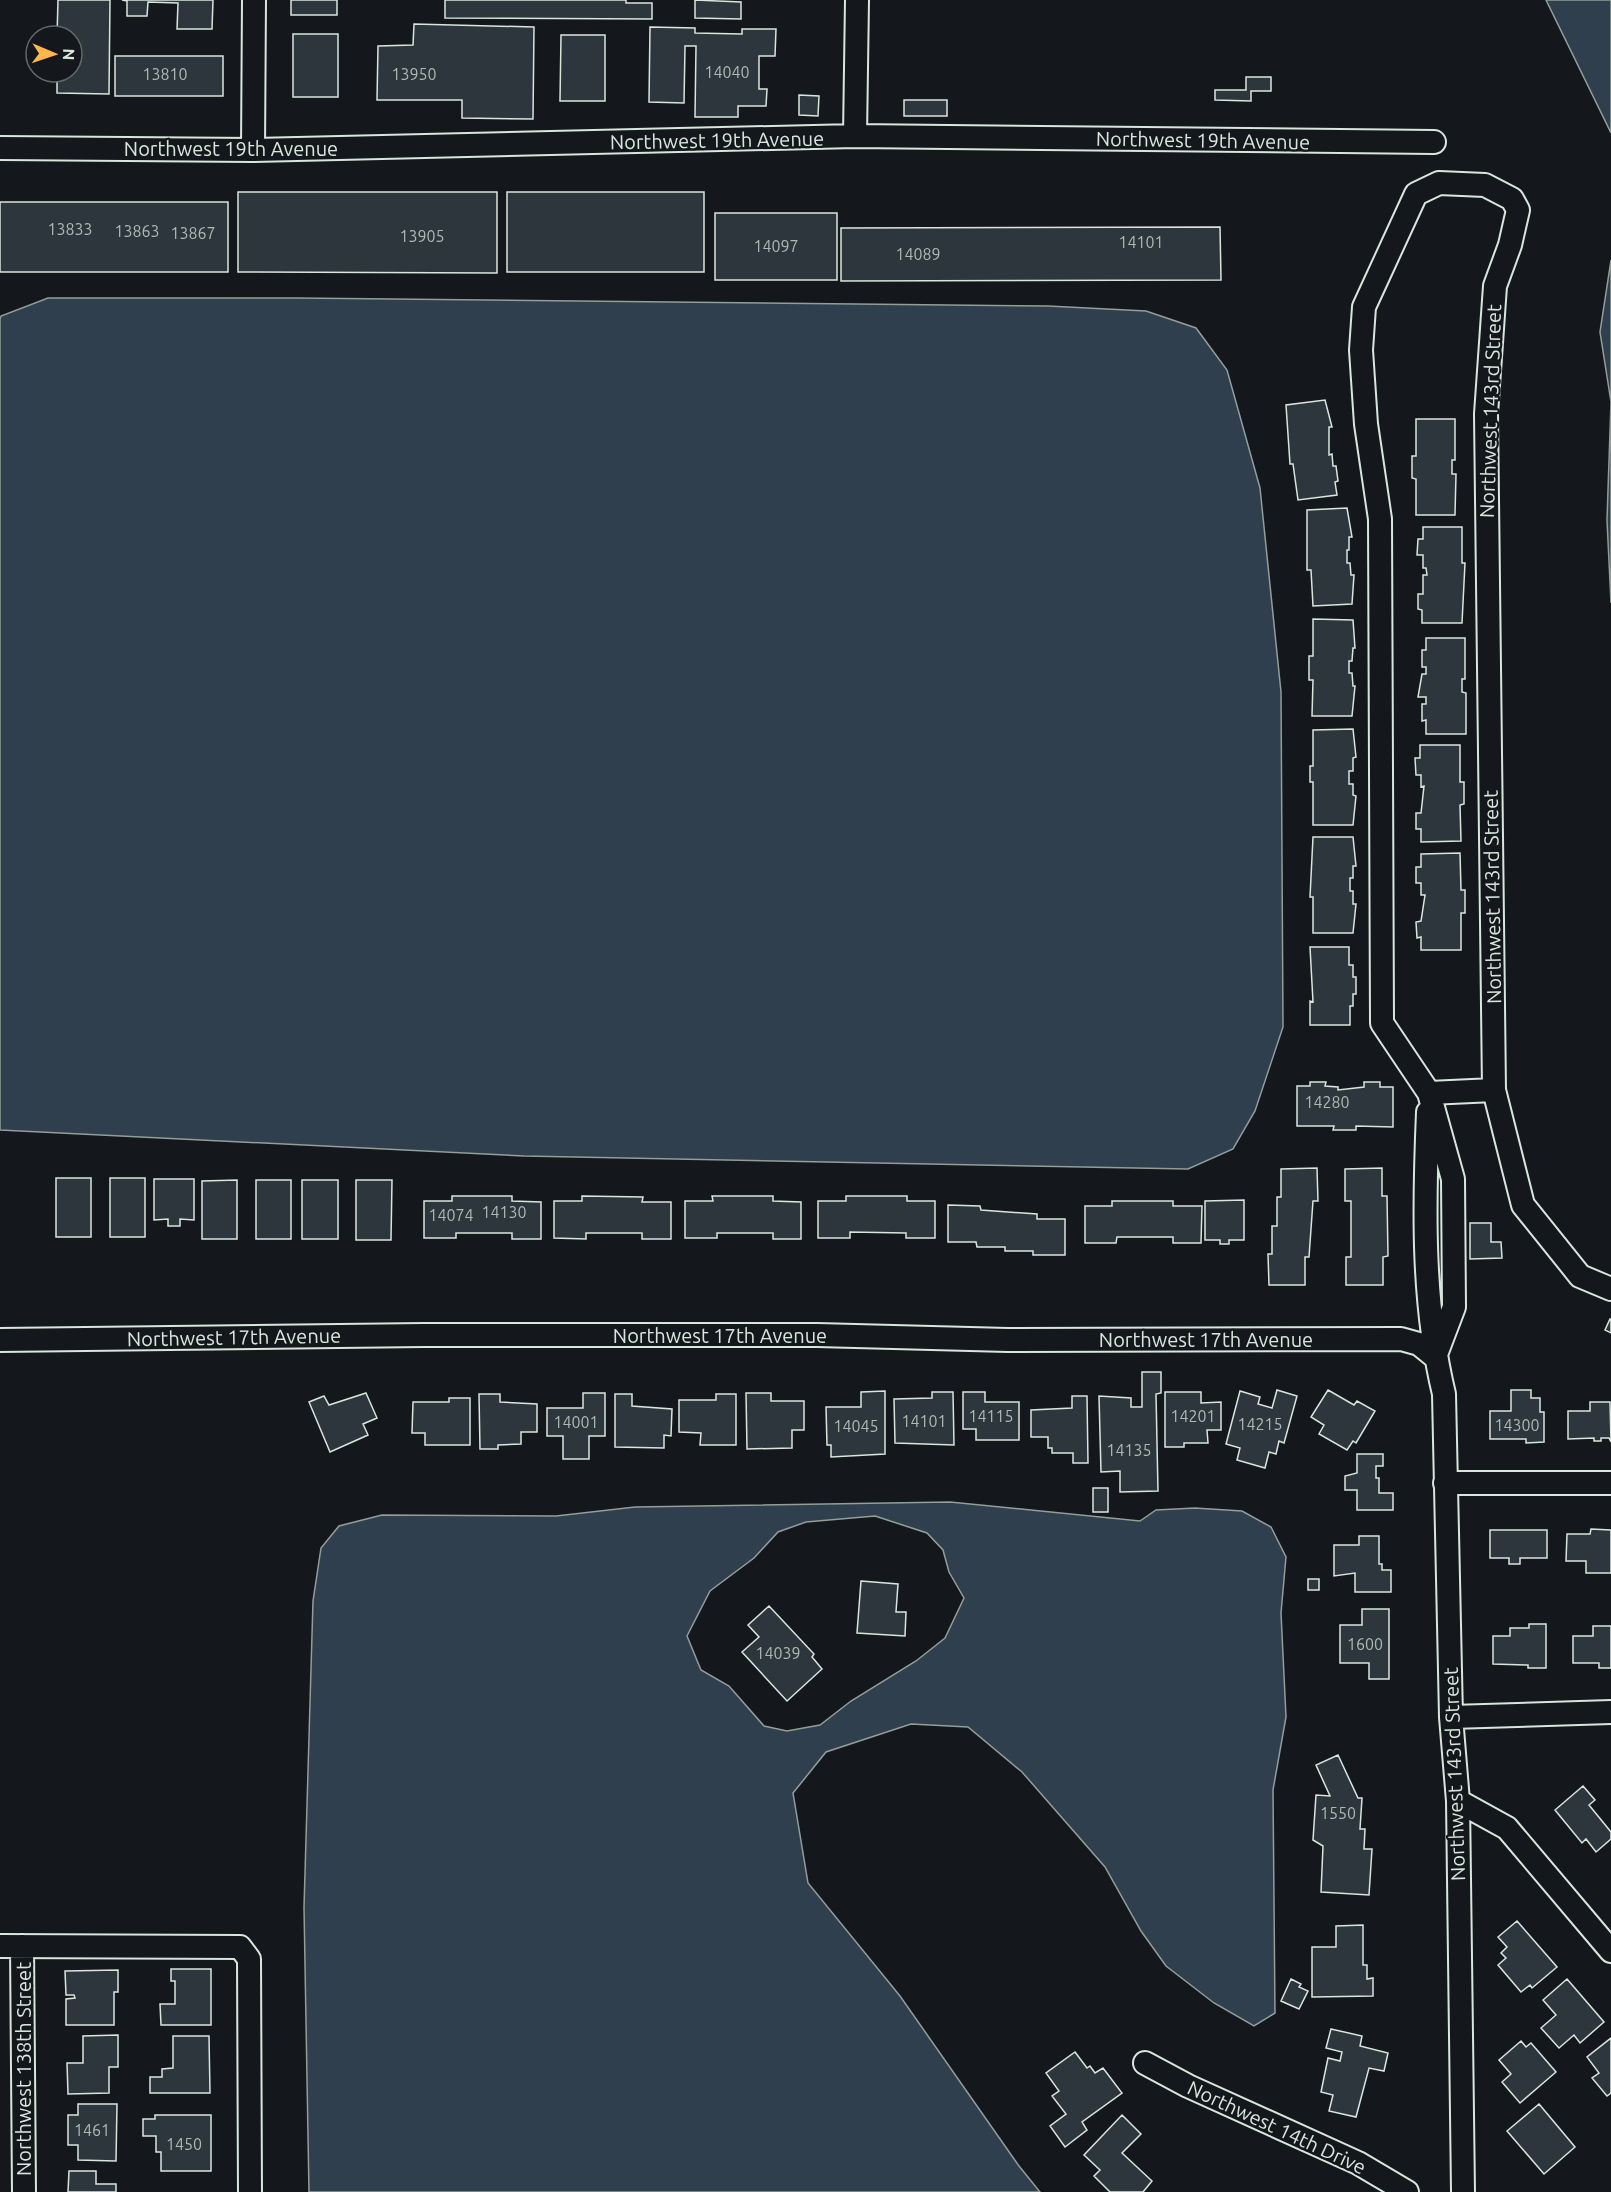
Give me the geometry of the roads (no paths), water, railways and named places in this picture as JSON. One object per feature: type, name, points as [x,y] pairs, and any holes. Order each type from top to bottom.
[{"type":"street","points":[[253,150],[254,0]]},
{"type":"street","points":[[855,136],[857,0]]},
{"type":"street","name":"Northwest 19th Avenue","points":[[0,148],[253,150],[855,136],[1434,142]]},
{"type":"street","name":"Northwest 143rd Street","points":[[1463,2192],[1458,1801],[1451,1717],[1444,1394],[1435,1357],[1429,1302],[1426,1174],[1429,1093],[1382,1023],[1380,519],[1366,424],[1361,350],[1364,307],[1388,252],[1416,194],[1439,183],[1485,185],[1512,199],[1518,210],[1510,245],[1495,286],[1486,414],[1494,1090],[1523,1205],[1580,1276],[1611,1289]]},
{"type":"street","points":[[1429,1093],[1494,1090]]},
{"type":"street","name":"Northwest 17th Avenue","points":[[0,1340],[402,1335],[817,1335],[1008,1340],[1401,1339],[1419,1344],[1435,1357]]},
{"type":"street","points":[[1445,1483],[1611,1483]]},
{"type":"street","points":[[1451,1717],[1611,1712]]},
{"type":"street","points":[[1458,1801],[1507,1828],[1611,1951]]},
{"type":"street","points":[[11,1946],[240,1947],[249,1959],[250,2192]]},
{"type":"street","name":"Northwest 138th Street","points":[[11,1946],[24,2192]]},
{"type":"street","name":"Northwest 14th Drive","points":[[1145,2063],[1188,2086],[1358,2163],[1407,2192]]},
{"type":"water","points":[[1546,0],[1611,0],[1611,133]]},
{"type":"water","points":[[1611,260],[1611,402],[1600,332]]},
{"type":"water","points":[[48,298],[298,298],[1048,306],[1146,311],[1196,328],[1227,370],[1260,488],[1281,692],[1283,1027],[1255,1111],[1233,1149],[1188,1169],[524,1156],[0,1130],[0,319],[1,316]]},
{"type":"water","points":[[1611,402],[1611,603],[1607,520]]},
{"type":"water","points":[[950,1502],[1140,1521],[1156,1510],[1195,1508],[1242,1511],[1271,1527],[1286,1557],[1281,1613],[1286,1717],[1273,1790],[1275,2013],[1254,2026],[1214,2003],[1166,1966],[1141,1931],[1105,1867],[1022,1772],[968,1727],[911,1724],[826,1752],[793,1793],[808,1883],[900,1996],[1019,2166],[1040,2192],[309,2192],[304,1907],[313,1601],[321,1548],[339,1526],[382,1515],[556,1516],[635,1507]],"holes":[[[875,1516],[927,1533],[943,1550],[949,1572],[964,1598],[945,1638],[916,1661],[851,1701],[820,1725],[787,1731],[764,1726],[729,1686],[701,1670],[687,1636],[710,1591],[754,1558],[778,1532],[806,1522]]]}]
